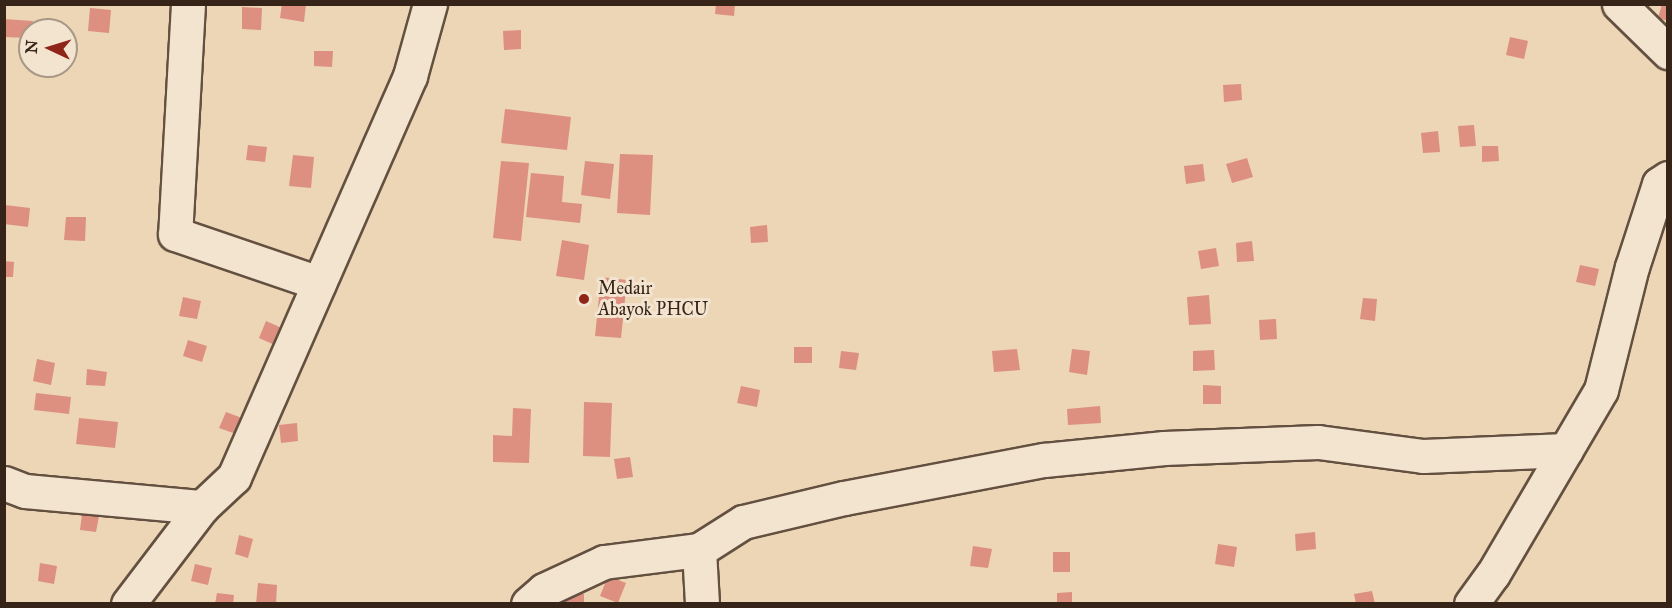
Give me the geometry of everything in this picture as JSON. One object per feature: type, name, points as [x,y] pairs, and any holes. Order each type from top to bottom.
[{"type":"street","points":[[188,4],[175,234],[319,283]]},
{"type":"street","points":[[128,603],[202,507],[234,477],[410,76],[430,4]]},
{"type":"street","points":[[1619,4],[1668,52]]},
{"type":"street","points":[[1471,603],[1492,574],[1601,390],[1632,267],[1659,184],[1668,178]]},
{"type":"street","points":[[528,603],[544,590],[604,562],[699,550],[743,522],[844,498],[1044,460],[1164,448],[1318,442],[1423,456],[1566,450]]},
{"type":"street","points":[[4,483],[25,491],[202,507]]},
{"type":"street","points":[[699,550],[702,603]]},
{"type":"building","points":[[282,4],[306,4],[304,22],[280,18]]},
{"type":"building","points":[[716,4],[735,4],[734,16],[715,14]]},
{"type":"building","points":[[1662,4],[1668,4],[1668,21],[1658,18]]},
{"type":"building","points":[[242,7],[262,8],[261,30],[242,29]]},
{"type":"building","points":[[90,8],[111,10],[109,33],[88,31]]},
{"type":"building","points":[[4,19],[18,20],[18,38],[4,37]]},
{"type":"building","points":[[521,30],[521,49],[504,50],[503,31]]},
{"type":"building","points":[[1510,37],[1528,41],[1524,59],[1506,55]]},
{"type":"building","points":[[314,51],[333,51],[332,67],[314,66]]},
{"type":"building","points":[[1241,84],[1242,100],[1224,102],[1223,85]]},
{"type":"building","points":[[505,109],[571,117],[567,150],[501,143]]},
{"type":"building","points":[[1474,125],[1476,146],[1460,147],[1458,126]]},
{"type":"building","points":[[1438,131],[1440,152],[1423,153],[1421,133]]},
{"type":"building","points":[[248,145],[267,147],[265,162],[246,160]]},
{"type":"building","points":[[1482,146],[1498,146],[1499,161],[1482,162]]},
{"type":"building","points":[[620,154],[653,155],[650,215],[617,213]]},
{"type":"building","points":[[293,155],[314,157],[311,188],[289,186]]},
{"type":"building","points":[[1247,158],[1253,177],[1232,183],[1226,164]]},
{"type":"building","points":[[501,161],[529,163],[521,241],[493,238]]},
{"type":"building","points":[[585,161],[614,164],[610,199],[581,195]]},
{"type":"building","points":[[1203,164],[1205,181],[1186,184],[1184,166]]},
{"type":"building","points":[[531,173],[564,176],[562,202],[582,204],[580,223],[526,217]]},
{"type":"building","points":[[5,205],[30,208],[28,227],[4,224]]},
{"type":"building","points":[[66,217],[86,217],[85,241],[64,240]]},
{"type":"building","points":[[767,225],[768,242],[751,243],[750,227]]},
{"type":"building","points":[[562,240],[589,245],[584,280],[556,276]]},
{"type":"building","points":[[1252,241],[1254,261],[1237,262],[1236,243]]},
{"type":"building","points":[[1216,248],[1219,266],[1201,269],[1198,251]]},
{"type":"building","points":[[4,261],[14,262],[13,277],[4,277]]},
{"type":"building","points":[[1580,265],[1599,269],[1595,286],[1576,282]]},
{"type":"building","points":[[601,277],[627,280],[621,338],[595,336]]},
{"type":"building","points":[[1209,295],[1211,324],[1189,325],[1187,297]]},
{"type":"building","points":[[183,297],[201,301],[197,319],[179,316]]},
{"type":"building","points":[[1363,298],[1377,299],[1375,321],[1360,319]]},
{"type":"building","points":[[1276,319],[1277,339],[1260,340],[1259,320]]},
{"type":"building","points":[[266,321],[284,329],[277,346],[259,338]]},
{"type":"building","points":[[188,340],[207,346],[202,362],[183,356]]},
{"type":"building","points":[[794,347],[812,347],[812,363],[794,363]]},
{"type":"building","points":[[1017,349],[1020,370],[994,372],[992,351]]},
{"type":"building","points":[[1072,349],[1090,351],[1087,375],[1069,372]]},
{"type":"building","points":[[1214,350],[1215,370],[1193,371],[1193,351]]},
{"type":"building","points":[[841,351],[859,353],[856,370],[839,368]]},
{"type":"building","points":[[37,359],[55,363],[51,385],[33,381]]},
{"type":"building","points":[[87,369],[107,372],[105,386],[86,385]]},
{"type":"building","points":[[1203,385],[1221,386],[1221,404],[1203,404]]},
{"type":"building","points":[[741,386],[760,390],[757,407],[737,403]]},
{"type":"building","points":[[36,393],[71,397],[69,414],[34,410]]},
{"type":"building","points":[[584,402],[612,403],[610,457],[583,456]]},
{"type":"building","points":[[1100,406],[1101,423],[1068,425],[1067,409]]},
{"type":"building","points":[[513,408],[531,409],[529,463],[493,462],[493,435],[512,436]]},
{"type":"building","points":[[226,412],[242,418],[236,434],[219,428]]},
{"type":"building","points":[[79,418],[118,422],[115,448],[76,444]]},
{"type":"building","points":[[297,423],[298,441],[281,443],[279,425]]},
{"type":"building","points":[[630,457],[633,477],[617,479],[614,459]]},
{"type":"building","points":[[82,514],[99,516],[96,532],[80,530]]},
{"type":"building","points":[[1315,532],[1316,549],[1296,551],[1295,534]]},
{"type":"building","points":[[239,535],[253,539],[248,558],[235,554]]},
{"type":"building","points":[[1218,544],[1237,547],[1234,567],[1215,564]]},
{"type":"building","points":[[973,546],[992,549],[988,568],[970,566]]},
{"type":"building","points":[[1053,552],[1070,552],[1070,572],[1053,572]]},
{"type":"building","points":[[40,563],[57,566],[54,584],[38,581]]},
{"type":"building","points":[[195,564],[212,568],[208,585],[191,581]]},
{"type":"building","points":[[608,576],[626,583],[618,603],[600,596]]},
{"type":"building","points":[[258,583],[277,585],[276,604],[256,604]]},
{"type":"building","points":[[1372,591],[1375,604],[1356,604],[1354,594]]},
{"type":"building","points":[[1072,592],[1072,604],[1057,604],[1057,593]]},
{"type":"building","points":[[217,593],[234,595],[233,604],[215,604]]},
{"type":"building","points":[[584,594],[584,604],[563,604],[562,595]]},
{"type":"place","name":"Medair Abayok PHCU","points":[[584,299]]}]
